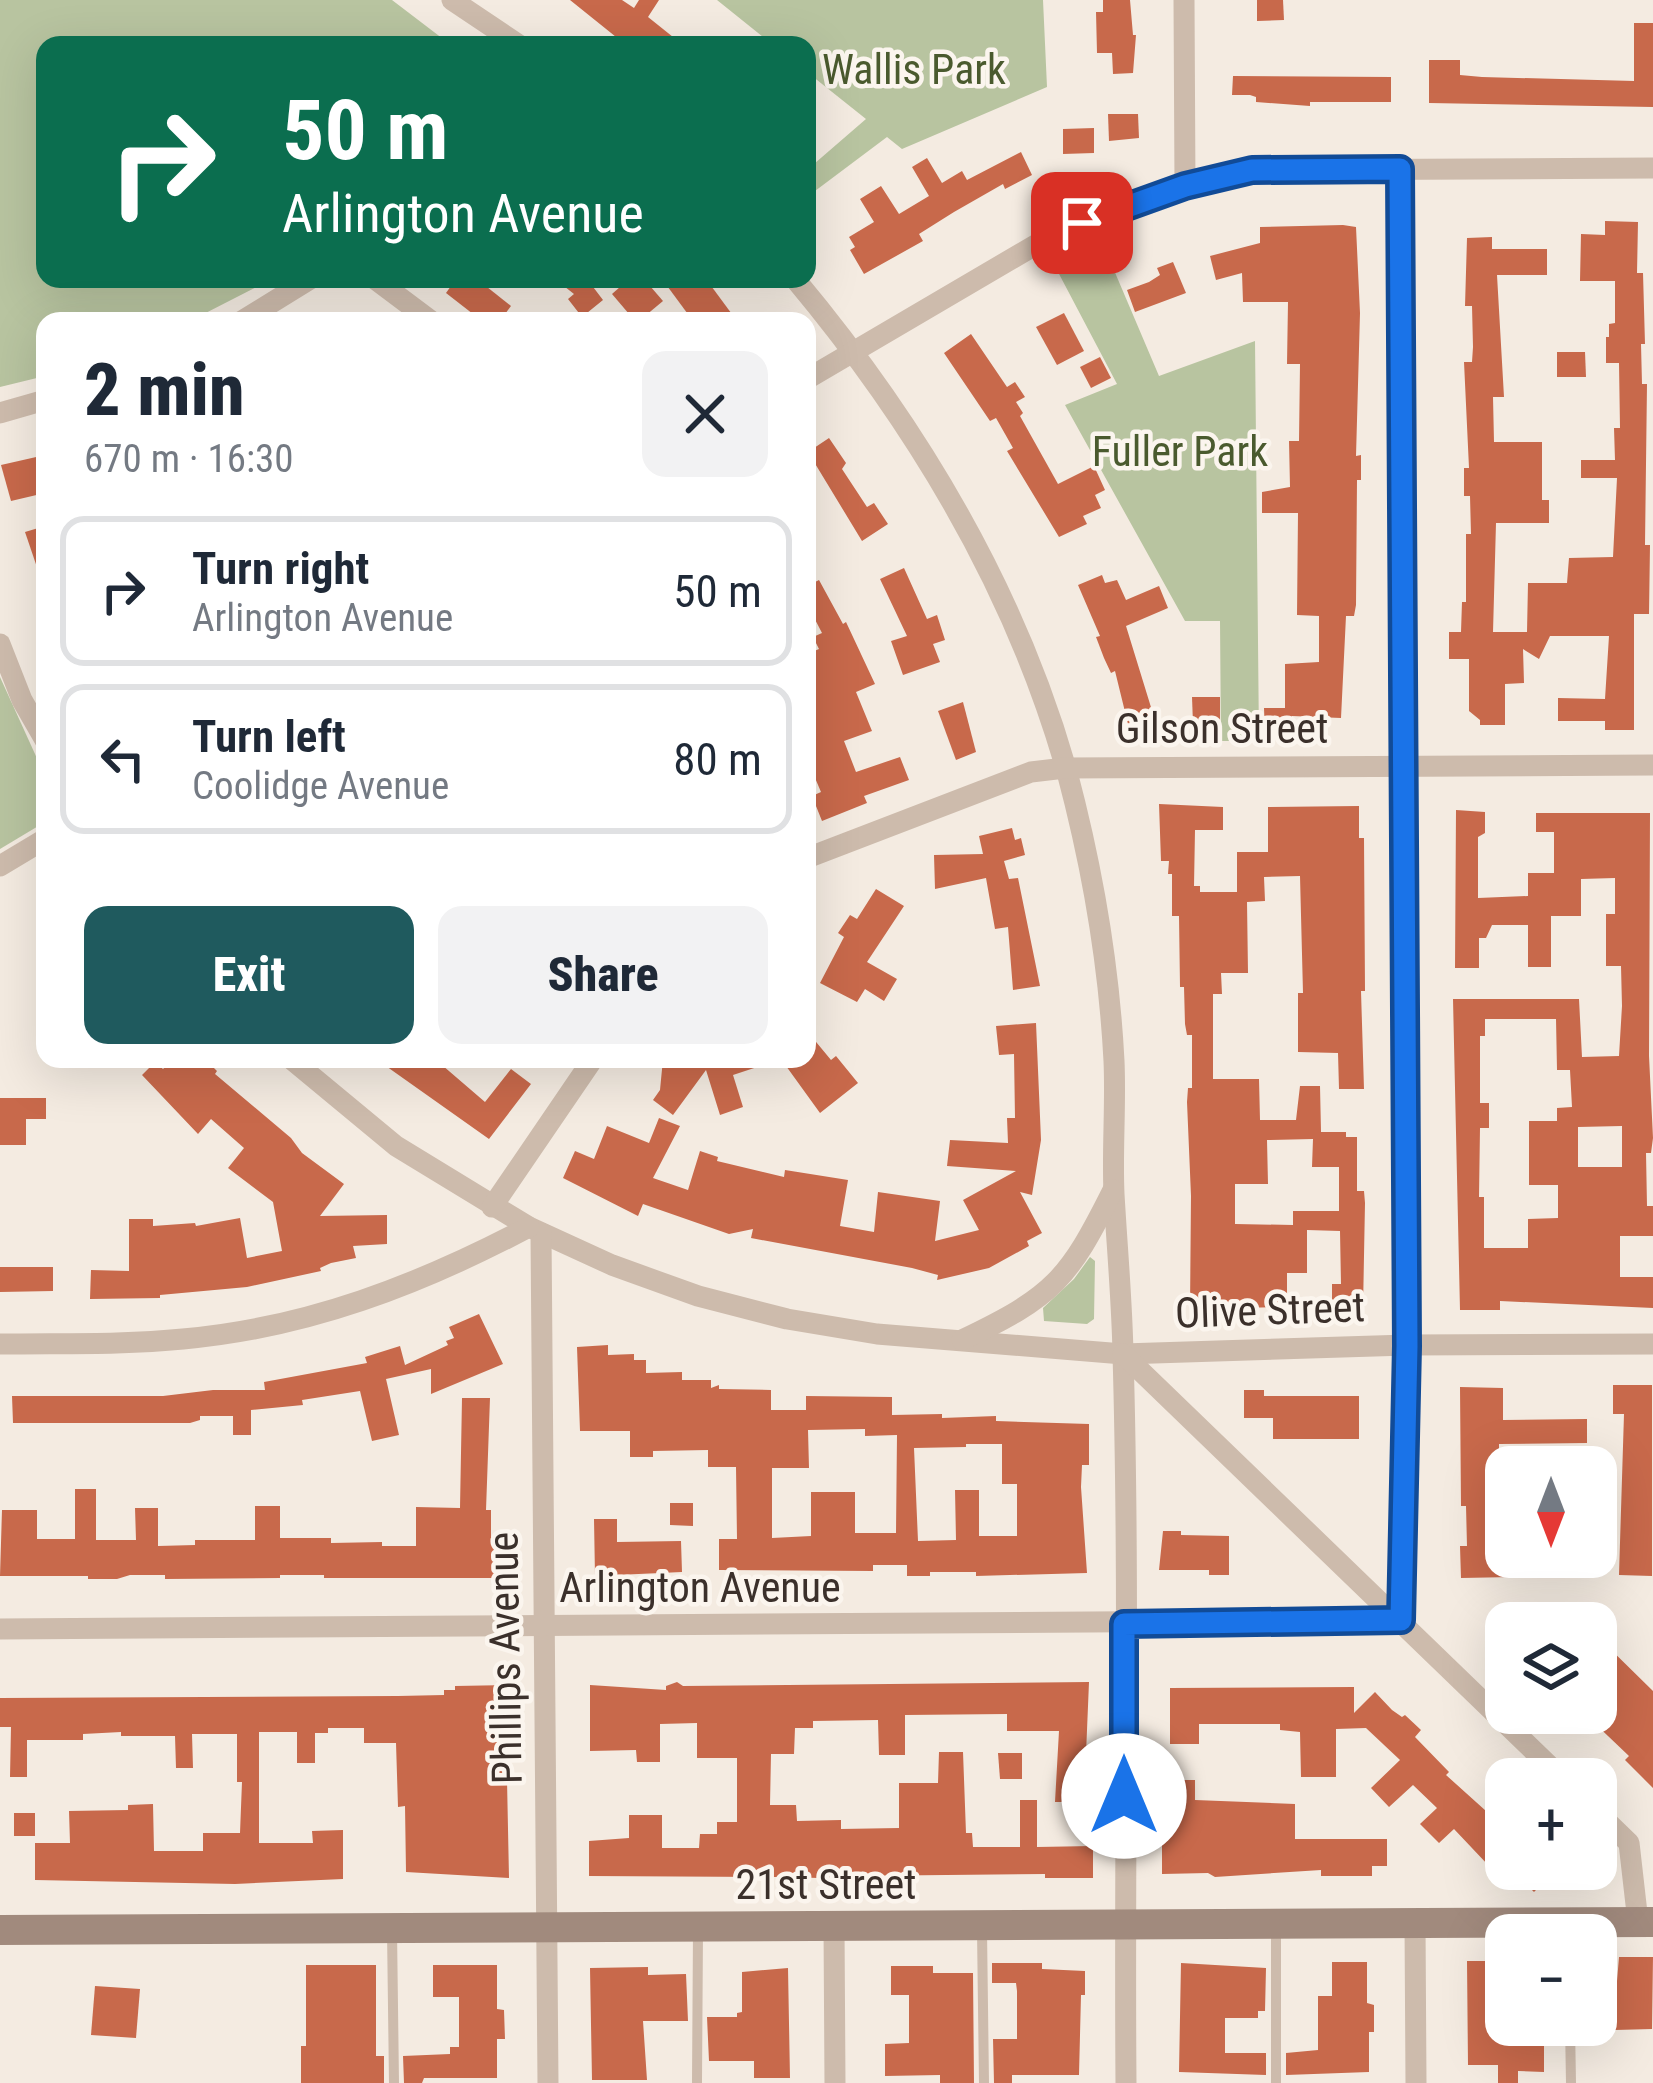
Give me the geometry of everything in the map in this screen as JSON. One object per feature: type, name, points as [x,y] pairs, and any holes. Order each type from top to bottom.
[{"type":"street","points":[[452,0],[506,36]]},
{"type":"street","points":[[1184,0],[1185,186]]},
{"type":"street","points":[[816,374],[1049,237],[1185,186],[1252,170],[1653,168]]},
{"type":"street","points":[[1400,169],[1407,1346],[1401,1620]]},
{"type":"street","points":[[257,312],[295,288]]},
{"type":"street","points":[[387,288],[419,312]]},
{"type":"street","points":[[803,288],[855,350],[929,458],[982,555],[1027,656],[1065,768],[1104,951],[1114,1061],[1114,1189],[1123,1354],[1126,2083]]},
{"type":"street","points":[[0,413],[36,403]]},
{"type":"street","points":[[0,644],[36,724]]},
{"type":"street","name":"Gilson Street","points":[[816,855],[1031,772],[1065,768],[1653,765]]},
{"type":"street","points":[[0,866],[36,844]]},
{"type":"street","name":"Olive Street","points":[[301,1068],[396,1146],[492,1207],[612,1265],[742,1308],[877,1334],[1123,1354],[1653,1344]]},
{"type":"street","points":[[492,1207],[587,1068]]},
{"type":"street","points":[[962,1341],[1016,1315],[1059,1282],[1090,1237],[1114,1189]]},
{"type":"street","points":[[0,1344],[182,1340],[254,1330],[393,1292],[535,1230]]},
{"type":"street","name":"Phillips Avenue","points":[[535,1230],[548,2083]]},
{"type":"street","points":[[1123,1354],[1542,1758]]},
{"type":"street","name":"Arlington Avenue","points":[[0,1629],[1401,1620]]},
{"type":"street","points":[[1617,1831],[1629,1843],[1646,1922]]},
{"type":"street","points":[[1629,1843],[1653,1842]]},
{"type":"street","points":[[1415,1923],[1416,2083]]},
{"type":"street","points":[[834,1926],[835,2083]]},
{"type":"street","name":"21st Street","points":[[0,1930],[1485,1926]]},
{"type":"lane","points":[[1276,1924],[1276,2083]]},
{"type":"lane","points":[[982,1925],[984,2083]]},
{"type":"lane","points":[[697,2083],[698,1926]]},
{"type":"lane","points":[[392,1928],[394,2083]]},
{"type":"lane","points":[[1570,2046],[1571,2083]]},
{"type":"green space","points":[[0,0],[392,0],[439,36],[36,36],[36,288],[254,288],[208,312],[36,312],[36,378],[0,387]]},
{"type":"green space","name":"Wallis Park","points":[[717,0],[1043,0],[1047,87],[902,149],[887,137],[816,190],[816,162],[866,119],[816,79],[816,36],[762,36]]},
{"type":"green space","name":"Fuller Park","points":[[1105,249],[1159,376],[1255,341],[1259,741],[1221,741],[1220,621],[1185,621],[1065,405],[1117,384],[1058,272]]},
{"type":"green space","points":[[0,677],[36,756],[36,827],[0,849]]},
{"type":"green space","points":[[1090,1257],[1095,1261],[1094,1319],[1087,1324],[1044,1321],[1043,1308]]},
{"type":"building","points":[[570,0],[622,0],[634,8],[639,0],[659,0],[648,17],[672,36],[615,36]]},
{"type":"building","points":[[1103,0],[1130,0],[1136,35],[1133,73],[1113,74],[1112,53],[1097,53],[1096,12],[1103,12]]},
{"type":"building","points":[[1257,0],[1283,0],[1284,20],[1257,21]]},
{"type":"building","points":[[1634,23],[1653,23],[1653,107],[1429,103],[1429,60],[1460,60],[1460,75],[1634,81]]},
{"type":"building","points":[[1233,76],[1391,77],[1391,102],[1310,102],[1310,106],[1256,102],[1250,95],[1232,95]]},
{"type":"building","points":[[1108,114],[1138,114],[1139,138],[1109,141]]},
{"type":"building","points":[[1094,128],[1094,153],[1063,154],[1063,129]]},
{"type":"building","points":[[1021,152],[1032,175],[1005,189],[1003,184],[954,212],[919,234],[923,241],[864,274],[850,250],[855,247],[849,237],[874,222],[860,199],[881,186],[899,214],[929,196],[912,167],[927,158],[942,183],[962,171],[967,180]]},
{"type":"building","points":[[1605,221],[1638,222],[1637,273],[1643,273],[1649,614],[1634,614],[1634,730],[1605,730],[1605,721],[1558,721],[1558,698],[1605,699],[1609,636],[1550,636],[1539,659],[1523,649],[1524,683],[1505,684],[1505,725],[1480,725],[1469,711],[1469,659],[1449,659],[1449,632],[1461,632],[1466,534],[1471,534],[1470,496],[1464,496],[1464,468],[1469,468],[1464,362],[1472,362],[1473,347],[1472,306],[1465,306],[1467,238],[1492,237],[1492,249],[1547,249],[1547,275],[1497,275],[1504,397],[1493,397],[1494,442],[1542,442],[1542,500],[1549,500],[1549,523],[1496,523],[1493,632],[1527,632],[1528,583],[1567,583],[1569,558],[1613,557],[1617,478],[1581,478],[1581,460],[1615,460],[1614,428],[1620,428],[1619,363],[1606,363],[1606,337],[1609,324],[1615,323],[1615,281],[1580,281],[1581,234],[1605,235]]},
{"type":"building","points":[[1260,227],[1356,227],[1360,313],[1356,456],[1361,455],[1361,480],[1357,480],[1356,605],[1354,616],[1346,616],[1341,718],[1292,716],[1292,733],[1265,734],[1264,708],[1285,708],[1285,664],[1319,662],[1319,616],[1297,615],[1298,513],[1262,513],[1262,492],[1290,487],[1289,441],[1299,441],[1300,364],[1287,364],[1288,302],[1243,302],[1242,273],[1216,280],[1210,256],[1260,243]]},
{"type":"building","points":[[1173,262],[1186,293],[1135,312],[1127,290],[1149,282],[1160,275],[1157,268]]},
{"type":"building","points":[[450,288],[488,288],[511,306],[507,312],[470,312],[446,293]]},
{"type":"building","points":[[566,288],[594,288],[603,300],[588,312],[578,312],[568,299],[574,294]]},
{"type":"building","points":[[619,288],[652,288],[663,301],[650,312],[627,312],[612,294]]},
{"type":"building","points":[[669,288],[713,288],[730,312],[686,312]]},
{"type":"building","points":[[1064,313],[1084,351],[1057,365],[1036,327]]},
{"type":"building","points":[[971,334],[1007,387],[1015,382],[1025,397],[1016,402],[1023,413],[1020,416],[1058,484],[1094,466],[1105,490],[1095,495],[1101,508],[1083,516],[1087,524],[1059,537],[1007,451],[1013,448],[996,418],[990,421],[944,353]]},
{"type":"building","points":[[1557,352],[1585,352],[1586,377],[1557,377]]},
{"type":"building","points":[[1100,357],[1111,378],[1091,388],[1080,367]]},
{"type":"building","points":[[829,438],[867,507],[874,503],[888,524],[862,541],[816,465],[816,447]]},
{"type":"building","points":[[36,457],[36,495],[11,501],[1,465]]},
{"type":"building","points":[[36,529],[36,564],[25,532]]},
{"type":"building","points":[[904,568],[927,619],[937,615],[945,640],[933,644],[940,662],[903,675],[891,641],[907,636],[880,579]]},
{"type":"building","points":[[1102,575],[1105,583],[1117,580],[1126,600],[1159,586],[1168,608],[1126,626],[1154,717],[1128,724],[1115,671],[1111,673],[1104,658],[1096,637],[1100,636],[1078,585]]},
{"type":"building","points":[[816,582],[843,624],[846,622],[875,684],[856,692],[872,731],[844,741],[856,772],[900,757],[909,780],[864,796],[867,803],[822,821],[816,806],[816,794],[821,792],[816,780],[816,636],[822,633],[816,621]]},
{"type":"building","points":[[1192,697],[1220,697],[1220,723],[1193,724]]},
{"type":"building","points":[[963,702],[976,752],[956,760],[938,711]]},
{"type":"building","points":[[1159,804],[1223,807],[1223,830],[1195,830],[1194,886],[1200,886],[1200,892],[1237,892],[1237,852],[1268,852],[1268,807],[1359,806],[1359,838],[1364,838],[1364,1089],[1339,1089],[1338,1053],[1298,1052],[1298,993],[1303,993],[1300,876],[1264,877],[1265,901],[1247,902],[1248,973],[1221,973],[1222,994],[1213,994],[1213,1079],[1259,1079],[1260,1120],[1296,1120],[1300,1086],[1320,1086],[1321,1132],[1357,1137],[1357,1191],[1364,1191],[1365,1203],[1363,1309],[1332,1309],[1332,1284],[1341,1284],[1340,1231],[1307,1230],[1307,1273],[1287,1273],[1287,1307],[1190,1309],[1187,1102],[1188,1088],[1192,1088],[1192,1035],[1187,1035],[1184,987],[1180,987],[1179,916],[1172,916],[1172,874],[1168,874],[1169,861],[1161,861]],"holes":[[[1313,1139],[1312,1167],[1339,1167],[1339,1211],[1293,1211],[1293,1225],[1235,1224],[1235,1184],[1268,1184],[1267,1140]]]},
{"type":"building","points":[[1456,810],[1485,812],[1485,833],[1478,837],[1478,898],[1528,896],[1528,873],[1554,873],[1554,832],[1536,832],[1536,813],[1650,813],[1653,1138],[1651,1153],[1646,1153],[1653,1236],[1620,1236],[1620,1277],[1653,1277],[1653,1308],[1500,1301],[1500,1310],[1460,1310],[1453,999],[1579,999],[1582,1057],[1619,1056],[1621,966],[1606,966],[1606,914],[1615,914],[1615,878],[1581,879],[1581,916],[1551,916],[1551,967],[1528,967],[1528,925],[1492,925],[1486,938],[1479,938],[1479,968],[1455,968]],"holes":[[[1485,1019],[1556,1019],[1557,1070],[1570,1070],[1572,1107],[1557,1108],[1557,1121],[1529,1121],[1529,1185],[1558,1185],[1558,1218],[1528,1219],[1528,1248],[1484,1248],[1484,1197],[1479,1197],[1480,1128],[1489,1128],[1489,1103],[1480,1103],[1480,1036],[1485,1036]],[[1622,1126],[1622,1167],[1578,1167],[1578,1127]]]},
{"type":"building","points":[[1012,828],[1015,840],[1021,838],[1025,855],[1004,861],[1009,879],[1018,878],[1040,986],[1013,990],[1008,927],[995,929],[986,878],[935,889],[934,855],[983,854],[979,836]]},
{"type":"building","points":[[876,889],[904,906],[867,962],[897,979],[884,1001],[865,989],[857,1002],[820,983],[844,937],[838,933],[850,915],[857,919]]},
{"type":"building","points":[[1036,1023],[1041,1140],[1032,1195],[1020,1192],[1042,1233],[1027,1241],[1029,1246],[989,1268],[937,1280],[938,1275],[912,1268],[751,1238],[753,1229],[729,1234],[643,1204],[638,1216],[563,1178],[575,1151],[594,1159],[607,1126],[649,1143],[659,1118],[680,1126],[653,1178],[688,1190],[700,1151],[718,1157],[717,1161],[784,1177],[785,1170],[848,1180],[840,1226],[874,1232],[878,1192],[940,1201],[935,1241],[979,1230],[963,1200],[1016,1171],[947,1166],[950,1140],[1008,1143],[1007,1118],[1015,1118],[1014,1054],[999,1055],[996,1026]]},
{"type":"building","points":[[816,1042],[831,1060],[836,1056],[858,1083],[820,1113],[788,1068],[816,1068]]},
{"type":"building","points":[[149,1068],[214,1068],[215,1074],[291,1138],[302,1153],[344,1184],[320,1216],[387,1215],[387,1244],[353,1246],[356,1258],[247,1287],[160,1298],[90,1299],[91,1270],[129,1271],[129,1219],[153,1219],[153,1226],[196,1226],[240,1218],[247,1258],[282,1251],[273,1202],[228,1168],[244,1148],[211,1119],[198,1134],[142,1075]]},
{"type":"building","points":[[389,1068],[445,1068],[485,1102],[511,1069],[531,1084],[489,1139]]},
{"type":"building","points":[[662,1068],[754,1068],[733,1075],[743,1107],[720,1115],[706,1070],[673,1115],[653,1100],[660,1090]]},
{"type":"building","points":[[0,1098],[46,1098],[46,1119],[26,1119],[26,1145],[0,1145]]},
{"type":"building","points":[[0,1267],[53,1267],[53,1291],[0,1292]]},
{"type":"building","points":[[479,1314],[503,1364],[431,1394],[431,1369],[386,1379],[399,1435],[372,1441],[360,1391],[302,1400],[303,1405],[251,1410],[251,1435],[233,1435],[233,1416],[200,1416],[190,1423],[13,1423],[12,1396],[265,1390],[264,1382],[367,1363],[365,1357],[400,1346],[405,1365],[448,1345],[446,1341],[454,1338],[449,1327]]},
{"type":"building","points":[[608,1345],[608,1355],[634,1354],[634,1360],[646,1360],[646,1373],[682,1372],[682,1380],[711,1380],[711,1388],[771,1390],[771,1410],[806,1410],[806,1396],[892,1397],[892,1415],[996,1416],[996,1421],[1089,1424],[1089,1465],[1082,1465],[1081,1487],[1087,1573],[976,1576],[976,1572],[930,1572],[930,1576],[907,1576],[907,1565],[873,1565],[873,1571],[719,1570],[719,1539],[737,1539],[736,1467],[708,1467],[708,1450],[653,1451],[653,1457],[630,1457],[630,1431],[580,1431],[577,1347]],"holes":[[[865,1429],[865,1436],[897,1435],[896,1533],[855,1533],[855,1492],[811,1492],[811,1536],[772,1538],[772,1468],[809,1468],[808,1430]],[[1002,1444],[1002,1484],[1017,1484],[1017,1536],[979,1536],[979,1490],[955,1490],[956,1540],[918,1541],[914,1448]]]},
{"type":"building","points":[[1613,1385],[1652,1385],[1652,1576],[1619,1575],[1624,1414],[1613,1414]]},
{"type":"building","points":[[1460,1387],[1503,1388],[1503,1420],[1587,1419],[1587,1443],[1485,1446],[1485,1578],[1461,1578],[1460,1546],[1467,1546],[1466,1506],[1461,1506]]},
{"type":"building","points":[[1244,1390],[1264,1390],[1264,1396],[1359,1396],[1359,1439],[1273,1439],[1273,1418],[1244,1418]]},
{"type":"building","points":[[462,1398],[490,1398],[486,1510],[491,1510],[491,1537],[502,1537],[502,1578],[0,1576],[2,1510],[37,1510],[37,1539],[75,1539],[75,1489],[96,1489],[96,1540],[136,1540],[135,1508],[158,1508],[158,1546],[195,1545],[195,1540],[255,1540],[255,1506],[280,1506],[280,1538],[416,1546],[416,1507],[460,1508]]},
{"type":"building","points":[[670,1503],[693,1503],[693,1526],[670,1525]]},
{"type":"building","points":[[594,1519],[617,1519],[617,1542],[681,1541],[682,1572],[595,1576]]},
{"type":"building","points":[[1163,1531],[1229,1536],[1229,1575],[1159,1570]]},
{"type":"building","points":[[1617,1656],[1653,1691],[1653,1788],[1625,1760],[1629,1756],[1606,1734],[1617,1734]]},
{"type":"building","points":[[677,1682],[683,1686],[1089,1682],[1080,1802],[1055,1802],[1059,1731],[1007,1731],[1007,1714],[905,1715],[905,1755],[879,1755],[878,1720],[813,1721],[813,1728],[795,1728],[794,1754],[771,1754],[770,1805],[796,1805],[797,1821],[841,1820],[841,1829],[899,1828],[899,1783],[938,1783],[939,1752],[963,1752],[966,1833],[972,1833],[973,1847],[1020,1847],[1020,1800],[1037,1800],[1037,1847],[1093,1846],[1093,1878],[1045,1878],[1045,1874],[850,1876],[848,1885],[820,1885],[819,1878],[589,1876],[589,1841],[629,1838],[629,1815],[662,1815],[662,1848],[699,1848],[700,1834],[717,1834],[717,1822],[737,1822],[737,1758],[697,1758],[697,1723],[660,1724],[660,1762],[637,1762],[636,1750],[590,1751],[590,1685],[666,1690]]},
{"type":"building","points":[[511,1685],[509,1878],[406,1872],[405,1806],[398,1807],[396,1743],[364,1743],[364,1728],[328,1728],[328,1733],[315,1733],[315,1763],[297,1763],[297,1732],[259,1732],[259,1843],[313,1843],[312,1831],[343,1830],[343,1879],[235,1884],[35,1880],[35,1843],[70,1843],[69,1811],[128,1810],[128,1805],[153,1804],[154,1851],[203,1851],[203,1833],[240,1833],[237,1734],[192,1734],[193,1768],[176,1768],[175,1736],[121,1736],[121,1732],[83,1734],[83,1740],[27,1740],[27,1777],[10,1777],[11,1727],[0,1727],[0,1698],[444,1695],[444,1690],[455,1690],[455,1686]]},
{"type":"building","points":[[1354,1687],[1354,1713],[1375,1692],[1421,1730],[1415,1737],[1449,1772],[1446,1775],[1485,1810],[1485,1862],[1454,1829],[1439,1843],[1420,1824],[1437,1808],[1413,1785],[1389,1807],[1371,1788],[1400,1760],[1366,1728],[1336,1729],[1336,1777],[1301,1777],[1300,1732],[1280,1730],[1280,1724],[1199,1724],[1199,1744],[1170,1744],[1170,1688]]},
{"type":"building","points":[[998,1753],[1022,1753],[1022,1779],[1000,1779]]},
{"type":"building","points":[[1171,1780],[1195,1780],[1195,1800],[1295,1804],[1295,1839],[1387,1839],[1387,1866],[1372,1866],[1372,1876],[1321,1876],[1321,1870],[1215,1877],[1162,1874],[1162,1834],[1172,1834]]},
{"type":"building","points":[[14,1813],[35,1813],[35,1836],[14,1836]]},
{"type":"building","points":[[1619,1957],[1653,1957],[1652,2029],[1617,2030]]},
{"type":"building","points":[[1467,1961],[1485,1961],[1485,2046],[1544,2046],[1544,2072],[1518,2071],[1518,2083],[1498,2083],[1498,2065],[1468,2065]]},
{"type":"building","points":[[1332,1962],[1367,1962],[1367,2003],[1374,2005],[1369,2072],[1286,2075],[1286,2053],[1318,2050],[1318,1996],[1332,1996]]},
{"type":"building","points":[[992,1963],[1042,1963],[1042,1969],[1085,1971],[1079,2075],[1012,2075],[1012,2083],[994,2083],[993,2039],[1017,2039],[1017,1991],[1016,1983],[992,1983]]},
{"type":"building","points":[[1181,1963],[1266,1968],[1265,2011],[1258,2011],[1258,2018],[1225,2018],[1225,2053],[1266,2053],[1266,2075],[1179,2072]]},
{"type":"building","points":[[306,1965],[376,1965],[376,2056],[384,2056],[384,2083],[301,2083]]},
{"type":"building","points":[[433,1965],[497,1965],[497,2009],[504,2010],[505,2039],[497,2039],[497,2078],[424,2078],[422,2083],[404,2083],[403,2056],[450,2054],[450,2047],[459,2047],[459,1997],[433,1997]]},
{"type":"building","points":[[891,1966],[973,1973],[974,2083],[940,2083],[940,2075],[885,2076],[885,2044],[909,2043],[909,1995],[891,1995]]},
{"type":"building","points":[[648,1967],[648,1975],[686,1974],[688,2021],[643,2021],[647,2080],[592,2080],[590,1968]]},
{"type":"building","points":[[788,1968],[790,2078],[754,2078],[754,2061],[709,2061],[707,2017],[737,2017],[742,2012],[742,1972]]},
{"type":"building","points":[[95,1986],[140,1989],[136,2038],[91,2035]]},
{"type":"route","points":[[1082,223],[1185,186],[1252,170],[1400,169],[1407,1346],[1401,1620],[1124,1624],[1124,1796]]}]
